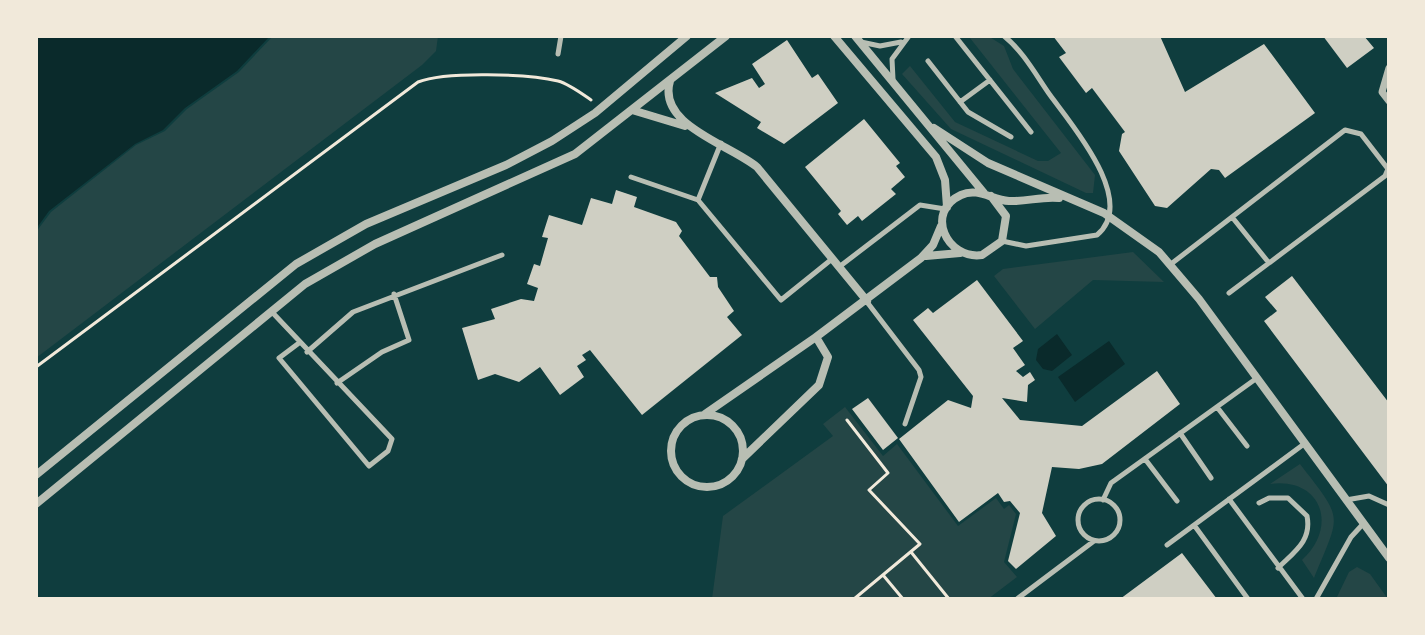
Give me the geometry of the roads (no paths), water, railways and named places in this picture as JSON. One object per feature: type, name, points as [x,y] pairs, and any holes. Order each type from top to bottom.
[{"type":"street","points":[[36,475],[296,264],[366,224],[530,153],[601,108],[687,36]]},
{"type":"street","points":[[36,504],[305,284],[375,244],[575,154],[726,36]]},
{"type":"street","points":[[816,337],[828,357],[824,377],[742,459],[734,475],[714,487],[702,487],[680,477],[670,455],[671,443],[683,423],[705,414],[867,301],[921,258],[935,241],[942,222],[947,187],[936,157],[834,36]]},
{"type":"street","points":[[857,39],[934,128],[965,173],[1006,216],[1002,241],[987,254],[937,253],[921,258]]},
{"type":"street","points":[[1389,68],[1382,92],[1389,101]]},
{"type":"street","points":[[670,80],[667,95],[669,106],[693,128]]},
{"type":"street","points":[[632,110],[693,128],[761,170],[867,301]]},
{"type":"street","points":[[934,128],[988,163],[1108,215],[1142,237],[1171,264],[1389,558]]},
{"type":"street","points":[[946,209],[967,193],[1010,201],[1044,196],[1076,201]]},
{"type":"street","points":[[942,222],[947,241],[963,254]]},
{"type":"street","points":[[705,414],[717,416],[737,430],[742,441],[742,459]]},
{"type":"lane","points":[[558,54],[559,36]]},
{"type":"lane","points":[[857,39],[880,46],[902,41],[909,36]]},
{"type":"lane","points":[[955,36],[1031,132]]},
{"type":"lane","points":[[1002,241],[1026,246],[1097,235],[1108,215],[1105,183],[1094,156],[1004,36]]},
{"type":"lane","points":[[893,80],[892,59],[902,41]]},
{"type":"lane","points":[[928,61],[968,112],[1011,137]]},
{"type":"lane","points":[[960,102],[990,80]]},
{"type":"lane","points":[[1171,264],[1345,130],[1361,134],[1389,172],[1229,293]]},
{"type":"lane","points":[[698,200],[721,143]]},
{"type":"lane","points":[[631,177],[698,200],[781,300],[833,259]]},
{"type":"lane","points":[[839,267],[920,205],[946,209]]},
{"type":"lane","points":[[1232,217],[1269,263]]},
{"type":"lane","points":[[307,352],[353,312],[502,255]]},
{"type":"lane","points":[[337,383],[382,352],[409,340],[394,294]]},
{"type":"lane","points":[[867,301],[919,370],[921,377],[905,424]]},
{"type":"lane","points":[[271,311],[392,439],[388,451],[369,466],[279,358],[299,343]]},
{"type":"lane","points":[[1103,500],[1111,483],[1257,378]]},
{"type":"lane","points":[[1217,407],[1247,446]]},
{"type":"lane","points":[[1180,433],[1211,478]]},
{"type":"lane","points":[[1167,545],[1305,443]]},
{"type":"lane","points":[[1145,459],[1177,501]]},
{"type":"lane","points":[[1346,500],[1369,496],[1389,505]]},
{"type":"lane","points":[[1259,503],[1269,498],[1288,498],[1307,516],[1308,534],[1304,543],[1278,568]]},
{"type":"lane","points":[[1229,499],[1303,599]]},
{"type":"lane","points":[[1017,599],[1095,541],[1110,538],[1119,525],[1115,507],[1103,500],[1088,503],[1079,516],[1081,531],[1095,541]]},
{"type":"lane","points":[[1316,599],[1351,537],[1364,524]]},
{"type":"lane","points":[[1194,525],[1248,599]]}]
